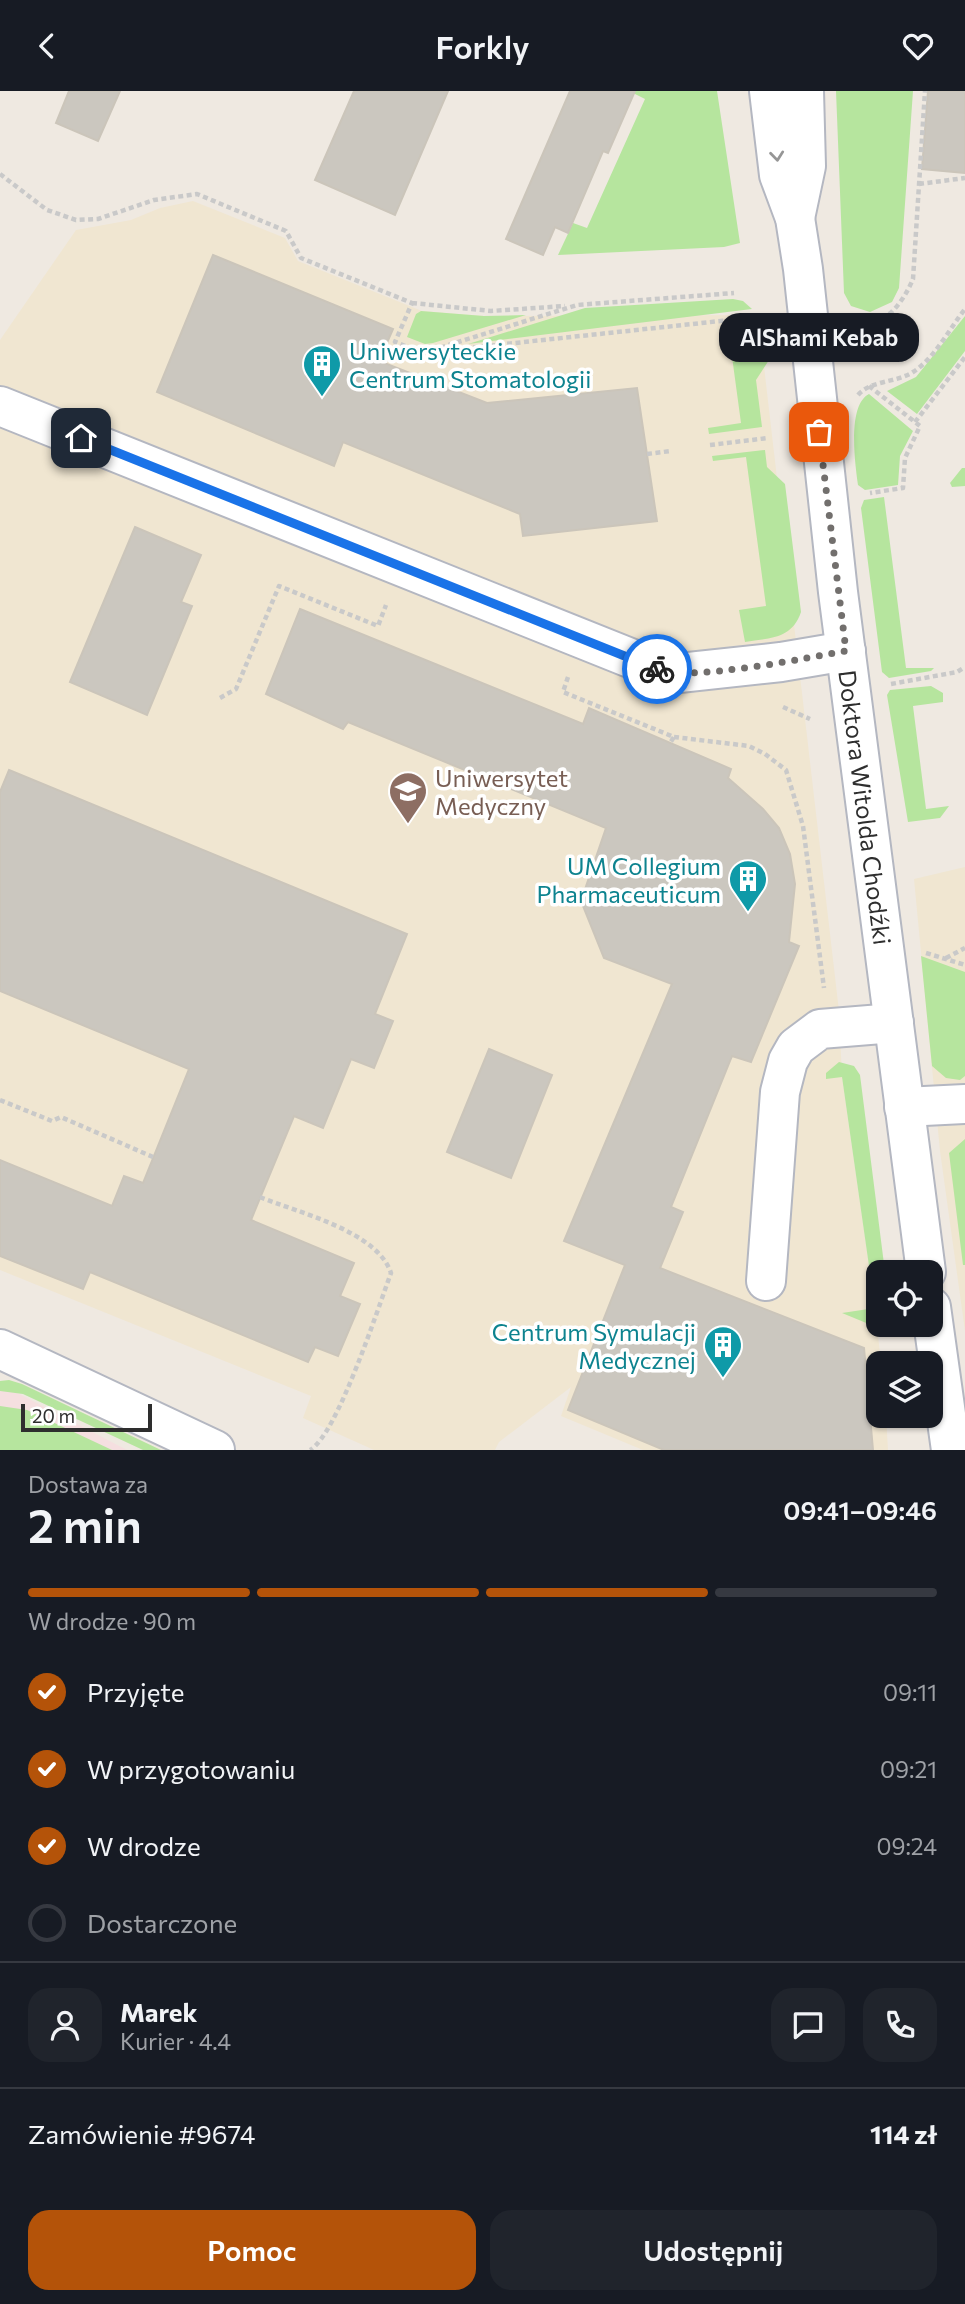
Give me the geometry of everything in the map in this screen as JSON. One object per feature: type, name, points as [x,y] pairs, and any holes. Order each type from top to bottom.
[{"type":"street","name":"Doktora Witolda Chodźki","points":[[769,91],[779,175],[795,218],[846,651],[924,1260]]},
{"type":"street","name":"Doktora Witolda Chodźki","points":[[795,218],[806,166],[804,91]]},
{"type":"street","points":[[0,406],[670,674],[781,662],[846,651]]},
{"type":"street","points":[[766,1281],[780,1092],[788,1061],[796,1047],[820,1029],[894,1023]]},
{"type":"street","points":[[904,1107],[965,1104]]},
{"type":"street","points":[[935,1337],[951,1450]]},
{"type":"street","points":[[0,1349],[215,1450]]},
{"type":"path","points":[[843,307],[860,323],[873,323],[888,317],[899,306],[913,279],[925,91]]},
{"type":"path","points":[[0,174],[47,210],[76,220],[99,219],[154,201],[197,194],[286,231],[301,258],[412,303],[502,311],[734,293]]},
{"type":"path","points":[[919,184],[965,178]]},
{"type":"path","points":[[412,303],[395,342],[423,353],[768,316]]},
{"type":"path","points":[[423,353],[577,305]]},
{"type":"path","points":[[855,398],[869,386],[889,382],[915,371],[965,309]]},
{"type":"path","points":[[915,422],[965,357]]},
{"type":"path","points":[[867,493],[903,488],[905,458],[920,426],[869,386]]},
{"type":"path","points":[[710,445],[768,438]]},
{"type":"path","points":[[647,454],[671,451]]},
{"type":"path","points":[[220,698],[236,689],[279,586],[378,626],[388,600]]},
{"type":"path","points":[[879,687],[957,672],[965,667]]},
{"type":"path","points":[[569,672],[563,692],[674,737],[749,746],[786,770],[803,826],[822,973]]},
{"type":"path","points":[[774,707],[787,707],[809,717],[812,724]]},
{"type":"path","points":[[670,743],[674,737]]},
{"type":"path","points":[[945,958],[965,948]]},
{"type":"path","points":[[923,952],[965,965]]},
{"type":"path","points":[[0,1100],[52,1121],[61,1117],[153,1157]]},
{"type":"path","points":[[260,1197],[360,1238],[386,1259],[391,1273],[334,1419],[319,1445],[310,1450]]},
{"type":"shaded area","name":"Uniwersytet Medyczny","points":[[193,201],[285,238],[298,261],[422,311],[484,316],[758,315],[839,1011],[842,1077],[868,1260],[866,1260],[866,1337],[878,1337],[880,1351],[866,1351],[866,1428],[887,1428],[888,1450],[643,1450],[561,1416],[571,1387],[499,1442],[495,1450],[374,1450],[303,1418],[311,1396],[0,1270],[0,340],[76,230],[131,220],[160,208]]},
{"type":"shaded area","points":[[965,867],[965,1331],[940,1151],[914,879]]},
{"type":"shaded area","points":[[0,1384],[127,1450],[0,1450]]},
{"type":"green space","points":[[629,91],[717,91],[740,243],[724,247],[558,255],[573,223],[587,228],[645,99]]},
{"type":"green space","points":[[836,91],[913,91],[899,288],[892,302],[870,312],[851,306],[844,293]]},
{"type":"green space","points":[[733,299],[743,301],[752,309],[468,344],[585,308]]},
{"type":"green space","points":[[421,311],[484,316],[526,315],[425,344],[407,337],[416,314]]},
{"type":"green space","points":[[965,316],[965,351],[917,414],[887,391],[916,377]]},
{"type":"green space","points":[[763,322],[771,357],[756,380],[762,427],[709,434],[708,428],[741,423],[728,327]]},
{"type":"green space","points":[[869,394],[913,431],[900,456],[898,485],[865,490],[858,485],[854,436],[858,410],[862,400]]},
{"type":"green space","points":[[765,450],[767,467],[785,484],[801,612],[792,628],[779,636],[745,642],[739,610],[766,606],[746,457],[713,461],[712,456]]},
{"type":"green space","points":[[962,468],[965,468],[965,486],[952,487],[950,483]]},
{"type":"green space","points":[[884,497],[906,668],[934,668],[931,671],[889,678],[882,672],[861,508],[864,500]]},
{"type":"green space","points":[[931,686],[943,693],[943,702],[913,706],[926,809],[949,806],[940,818],[908,822],[887,695],[890,690]]},
{"type":"green space","points":[[921,956],[965,972],[965,1076],[960,1080],[946,1078],[932,1066]]},
{"type":"green space","points":[[839,1062],[854,1066],[860,1075],[883,1260],[868,1260],[842,1077],[826,1079],[826,1073]]},
{"type":"green space","points":[[965,1139],[965,1265],[963,1265],[949,1153]]},
{"type":"green space","points":[[866,1309],[866,1323],[842,1313]]},
{"type":"green space","points":[[9,1380],[161,1450],[143,1450],[23,1394],[0,1391],[0,1381]]},
{"type":"green space","points":[[0,1406],[27,1410],[112,1450],[0,1450]]},
{"type":"building","points":[[69,91],[120,91],[98,141],[56,123]]},
{"type":"building","points":[[354,91],[448,91],[395,215],[315,180]]},
{"type":"building","points":[[570,91],[635,91],[608,153],[603,151],[568,233],[555,227],[543,255],[506,239]]},
{"type":"building","points":[[928,91],[965,91],[965,173],[922,169]]},
{"type":"building","name":"Uniwersyteckie Centrum Stomatologii","points":[[213,255],[393,329],[379,361],[487,403],[637,388],[657,521],[523,536],[520,514],[343,442],[334,466],[157,392]]},
{"type":"building","points":[[135,527],[201,555],[181,602],[192,606],[147,715],[70,682]]},
{"type":"building","points":[[300,609],[583,724],[589,708],[731,769],[728,778],[763,809],[779,828],[790,854],[795,884],[789,942],[799,946],[751,1062],[732,1056],[671,1207],[683,1212],[660,1268],[864,1348],[866,1428],[871,1428],[873,1450],[664,1450],[568,1410],[625,1265],[564,1241],[672,984],[604,958],[581,901],[606,828],[348,722],[343,729],[266,694]]},
{"type":"building","points":[[9,770],[407,934],[375,1014],[393,1021],[374,1068],[351,1059],[323,1128],[294,1116],[251,1220],[354,1263],[340,1296],[360,1304],[338,1356],[315,1347],[308,1362],[90,1272],[83,1289],[0,1256],[0,1160],[112,1206],[124,1176],[143,1183],[189,1069],[0,991],[0,792]]},
{"type":"building","points":[[489,1049],[552,1075],[511,1178],[447,1152]]},
{"type":"way so far","points":[[657,669],[670,674],[723,669],[846,651],[819,432]]},
{"type":"place","name":"Uniwersyteckie Centrum Stomatologii","points":[[322,398]]},
{"type":"place","name":"AlShami Kebab","points":[[819,432]]},
{"type":"place","name":"Uniwersytet Medyczny","points":[[408,825]]},
{"type":"place","name":"UM Collegium Pharmaceuticum","points":[[748,913]]},
{"type":"place","name":"Centrum Symulacji Medycznej","points":[[723,1379]]},
{"type":"route","points":[[81,438],[657,669]]}]
